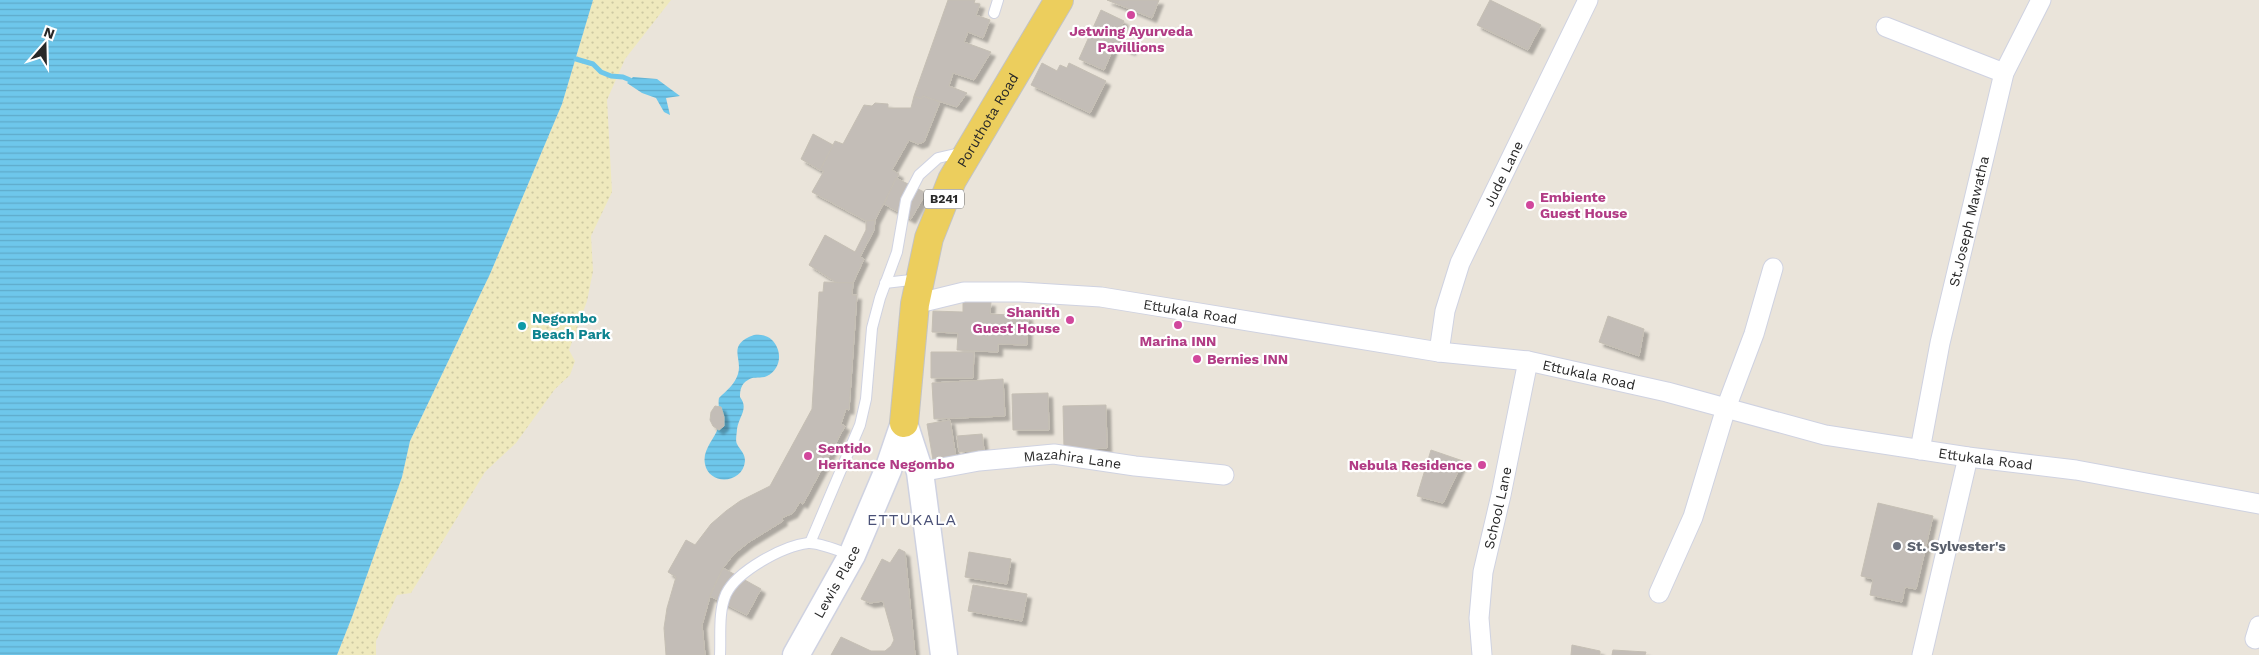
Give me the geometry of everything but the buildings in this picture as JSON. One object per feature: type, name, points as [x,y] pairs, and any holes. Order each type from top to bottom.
[{"type":"main road","name":"Poruthota Road","points":[[904,423],[918,291],[929,238],[952,180],[1059,0]]},
{"type":"street","name":"Jude Lane","points":[[1439,352],[1445,311],[1460,263],[1588,0]]},
{"type":"street","name":"St.Joseph Mawatha","points":[[1920,450],[1940,343],[2004,72],[2041,0]]},
{"type":"street","points":[[1886,27],[2004,72]]},
{"type":"street","points":[[1659,593],[1693,517],[1726,408],[1754,334],[1773,268]]},
{"type":"street","name":"Ettukala Road","points":[[918,291],[1020,292],[1101,297],[1439,352],[1528,362],[1667,392],[1825,435],[1968,457],[2076,470],[2259,504]]},
{"type":"street","name":"School Lane","points":[[1482,655],[1479,618],[1483,572],[1528,362]]},
{"type":"street","points":[[904,423],[920,472],[944,655]]},
{"type":"street","name":"Lewis Place","points":[[796,655],[852,555],[888,470],[904,423]]},
{"type":"street","name":"Mazahira Lane","points":[[920,472],[979,461],[1054,454],[1135,466],[1224,475]]},
{"type":"street","points":[[1922,655],[1968,457]]},
{"type":"street","points":[[888,470],[927,516]]},
{"type":"lane","points":[[994,13],[998,0]]},
{"type":"lane","points":[[810,543],[860,425],[866,399],[872,328],[885,283],[897,252],[906,200],[919,175],[938,158],[969,150]]},
{"type":"lane","points":[[885,283],[918,291]]},
{"type":"lane","points":[[720,655],[722,610],[726,595],[735,580],[762,561],[792,547],[810,543],[852,555]]},
{"type":"sand","name":"Negombo Beach Park","points":[[593,0],[671,0],[625,59],[607,100],[612,192],[591,236],[593,271],[587,301],[569,350],[575,361],[570,375],[555,389],[516,443],[485,472],[411,593],[397,595],[376,641],[376,655],[337,655],[402,477],[410,441],[490,274],[562,104]]},
{"type":"water","points":[[0,0],[593,0],[562,104],[490,274],[410,441],[402,477],[337,655],[0,655]]},
{"type":"water","points":[[633,77],[657,79],[680,96],[666,98],[670,115],[664,112],[656,98],[642,93],[627,83]]},
{"type":"water","points":[[754,335],[768,337],[776,344],[779,360],[772,373],[765,377],[750,379],[742,385],[740,397],[743,401],[744,409],[738,424],[736,441],[745,461],[743,469],[733,478],[719,479],[708,471],[705,464],[705,454],[719,424],[719,398],[737,378],[739,368],[737,352],[740,343]]},
{"type":"waterway","points":[[576,59],[593,64],[601,72],[611,76],[630,80]]},
{"type":"place","name":"Jetwing Ayurveda Pavillions","points":[[1131,15]]},
{"type":"place","name":"Embiente Guest House","points":[[1530,205]]},
{"type":"place","name":"Shanith Guest House","points":[[1070,320]]},
{"type":"place","name":"Marina INN","points":[[1178,325]]},
{"type":"place","name":"Negombo Beach Park","points":[[522,326]]},
{"type":"place","name":"Bernies INN","points":[[1197,359]]},
{"type":"place","name":"Sentido Heritance Negombo","points":[[808,456]]},
{"type":"place","name":"Nebula Residence","points":[[1482,465]]},
{"type":"place","name":"St. Sylvester's","points":[[1897,546]]},
{"type":"district","name":"ETTUKALA","points":[[912,519]]}]
